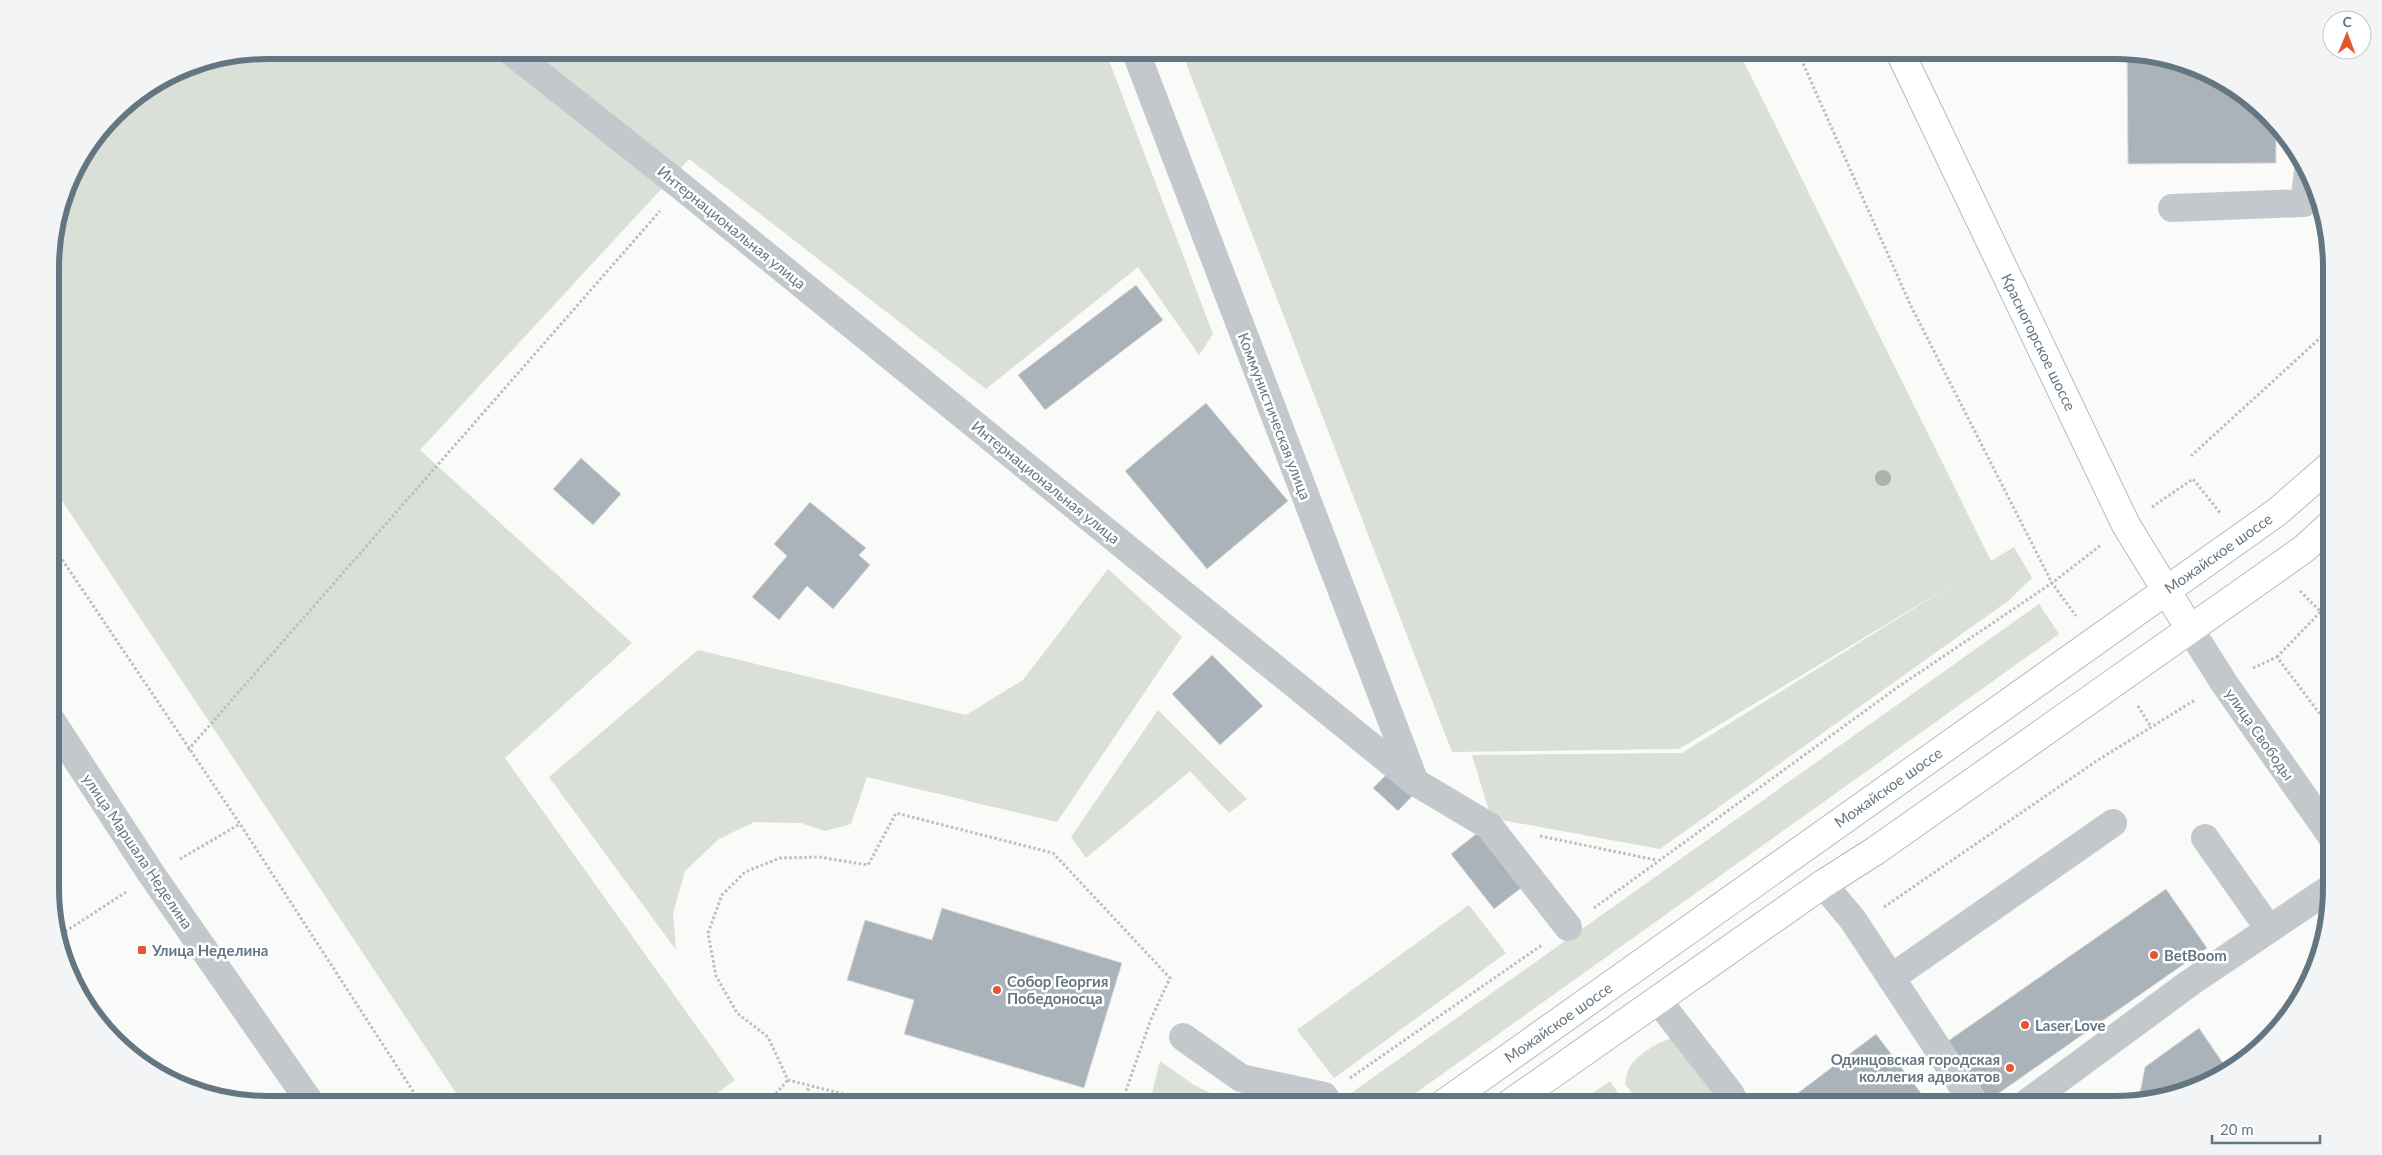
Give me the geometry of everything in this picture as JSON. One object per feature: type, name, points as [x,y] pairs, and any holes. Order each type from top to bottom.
[{"type":"main road","name":"Красногорское шоссе","points":[[1903,59],[2126,524],[2190,629]]},
{"type":"main road","name":"Можайское шоссе","points":[[1455,1096],[2277,512],[2323,472]]},
{"type":"main road","points":[[1521,1096],[1823,884],[1883,846],[2305,548],[2323,531]]},
{"type":"street","name":"Интернациональная улица","points":[[520,59],[682,186],[1415,782],[1489,826],[1568,928]]},
{"type":"street","name":"Коммунистическая улица","points":[[1138,59],[1415,782]]},
{"type":"street","points":[[2172,208],[2304,203],[2306,185]]},
{"type":"street","name":"улица Свободы","points":[[2190,629],[2224,683],[2323,823]]},
{"type":"street","name":"улица Маршала Неделина","points":[[59,731],[152,875],[306,1096]]},
{"type":"street","points":[[1891,978],[2113,823]]},
{"type":"street","points":[[2205,838],[2269,929]]},
{"type":"street","points":[[1823,884],[1852,920],[1969,1096]]},
{"type":"street","points":[[2036,1096],[2191,982],[2323,893]]},
{"type":"street","points":[[1657,999],[1732,1096]]},
{"type":"street","points":[[1182,1037],[1241,1078],[1308,1096]]},
{"type":"path","points":[[1334,1096],[1898,687],[2052,583],[1910,304],[1801,59]]},
{"type":"path","points":[[188,750],[682,186]]},
{"type":"path","points":[[2191,456],[2323,335]]},
{"type":"path","points":[[2193,479],[2216,509]]},
{"type":"path","points":[[59,555],[188,750],[240,824],[416,1096]]},
{"type":"path","points":[[1852,920],[1877,912],[2098,760],[2224,683],[2277,656],[2321,612],[2298,589]]},
{"type":"path","points":[[2277,656],[2323,718]]},
{"type":"path","points":[[851,1096],[788,1080],[768,1037],[736,1014],[716,976],[708,933],[722,895],[746,872],[780,858],[819,857],[868,865],[896,813],[1054,853],[1170,978],[1150,1019],[1124,1096]]},
{"type":"path","points":[[1489,826],[1657,860]]},
{"type":"path","points":[[1150,1019],[1182,1037]]},
{"type":"path","points":[[774,1096],[788,1080]]},
{"type":"path","points":[[806,1096],[809,1086]]},
{"type":"shaded area","points":[[253,59],[1108,59],[1213,334],[1199,355],[1138,267],[986,389],[689,159],[420,450],[632,643],[505,758],[735,1080],[713,1096],[458,1096],[59,496],[59,253],[63,226],[70,200],[87,162],[110,129],[129,110],[162,87],[174,80],[213,66]]},
{"type":"shaded area","points":[[1184,59],[1742,59],[1991,561],[2014,547],[2032,578],[2008,601],[1660,849],[1491,818],[1472,755],[1682,753],[1958,581],[1679,749],[1452,752]]},
{"type":"shaded area","points":[[1108,569],[1182,637],[1057,822],[867,777],[851,824],[825,831],[801,823],[754,822],[719,839],[685,871],[673,913],[676,950],[549,777],[698,650],[966,715],[1023,680]]},
{"type":"shaded area","points":[[2039,604],[2059,634],[1412,1096],[1347,1096]]},
{"type":"shaded area","points":[[1158,710],[1247,799],[1229,813],[1190,771],[1086,858],[1071,837]]},
{"type":"shaded area","points":[[1469,905],[1506,953],[1334,1078],[1297,1030]]},
{"type":"shaded area","points":[[1674,1038],[1722,1096],[1634,1096],[1625,1084],[1631,1065],[1644,1052]]},
{"type":"shaded area","points":[[1160,1061],[1194,1085],[1217,1096],[1151,1096]]},
{"type":"shaded area","points":[[1610,1081],[1620,1096],[1589,1096]]},
{"type":"building","points":[[2127,59],[2169,66],[2208,80],[2253,110],[2276,134],[2276,163],[2128,164]]},
{"type":"building","points":[[1136,285],[1163,320],[1045,410],[1018,375]]},
{"type":"building","points":[[1206,403],[1288,501],[1207,569],[1125,471]]},
{"type":"building","points":[[581,458],[621,494],[593,525],[553,489]]},
{"type":"building","points":[[810,502],[866,548],[859,555],[870,565],[833,609],[807,586],[779,620],[752,597],[787,556],[774,544]]},
{"type":"building","points":[[1212,655],[1263,706],[1220,745],[1172,694]]},
{"type":"building","points":[[1392,769],[1416,792],[1398,811],[1373,788]]},
{"type":"building","points":[[1481,830],[1525,885],[1494,909],[1451,854]]},
{"type":"building","points":[[2166,889],[2207,948],[1995,1096],[1986,1096],[1948,1041]]},
{"type":"building","name":"Собор Георгия Победоносца","points":[[942,908],[1122,963],[1084,1088],[904,1034],[914,1000],[847,980],[865,920],[932,940]]},
{"type":"building","points":[[2199,1028],[2224,1065],[2208,1075],[2182,1085],[2140,1094],[2145,1067]]},
{"type":"building","points":[[1876,1034],[1923,1096],[1794,1096]]},
{"type":"place","name":"Улица Неделина","points":[[142,950]]},
{"type":"place","name":"BetBoom","points":[[2154,955]]},
{"type":"place","name":"Собор Георгия Победоносца","points":[[997,990]]},
{"type":"place","name":"Laser Love","points":[[2025,1025]]},
{"type":"place","name":"Одинцовская городская коллегия адвокатов","points":[[2010,1068]]}]
